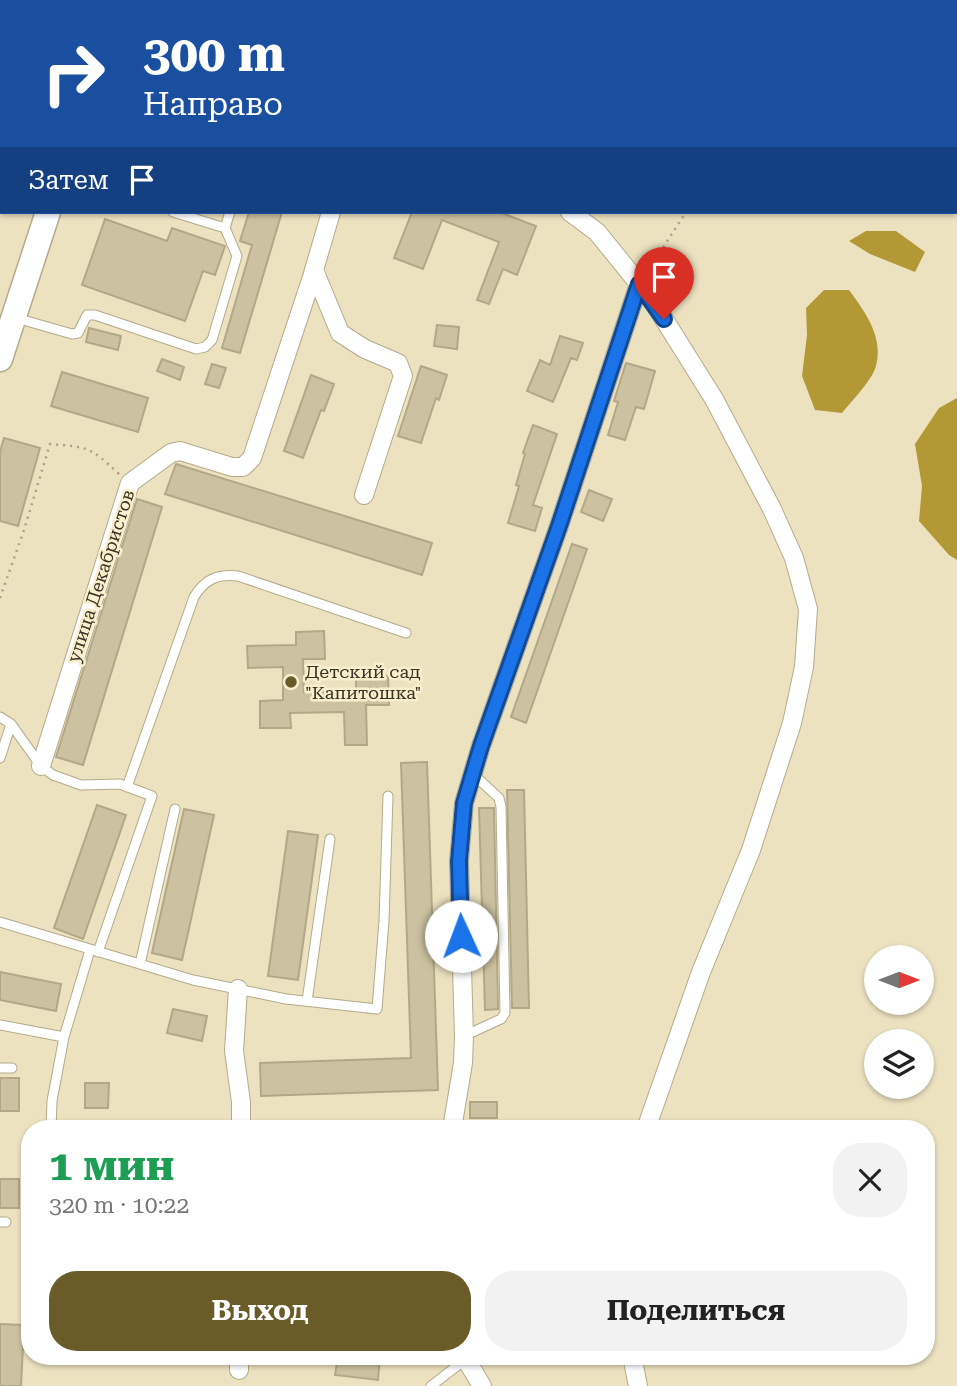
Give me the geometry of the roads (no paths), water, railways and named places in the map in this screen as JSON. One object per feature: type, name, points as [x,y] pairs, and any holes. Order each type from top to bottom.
[{"type":"street","points":[[0,359],[47,214]]},
{"type":"street","name":"улица Декабристов","points":[[41,766],[130,483],[171,453],[180,451],[232,467],[243,467],[252,458],[330,214]]},
{"type":"street","points":[[573,214],[597,232],[652,299],[714,399],[772,509],[794,558],[808,609],[804,667],[792,723],[751,850],[701,972],[649,1120]]},
{"type":"street","points":[[314,270],[340,333],[365,349],[398,363],[402,376],[364,495]]},
{"type":"street","points":[[453,1120],[464,1036],[459,861],[464,803],[639,284]]},
{"type":"street","points":[[238,989],[234,1051],[241,1120]]},
{"type":"street","points":[[470,1365],[482,1386]]},
{"type":"street","points":[[634,1365],[638,1386]]},
{"type":"lane","points":[[180,214],[225,228]]},
{"type":"lane","points":[[15,317],[72,334],[78,333],[87,315],[95,315],[196,349],[205,348],[212,340],[237,261],[225,228],[229,214]]},
{"type":"lane","points":[[127,787],[194,597],[207,581],[215,577],[238,576],[405,633]]},
{"type":"lane","points":[[0,717],[10,724],[41,766],[67,782],[120,784],[152,796],[64,1037],[52,1101],[51,1120]]},
{"type":"lane","points":[[0,758],[10,724]]},
{"type":"lane","points":[[464,1036],[501,1019],[505,1013],[501,807],[499,798],[473,774]]},
{"type":"lane","points":[[0,922],[193,980],[307,1001],[377,1009],[384,920],[388,796]]},
{"type":"lane","points":[[140,964],[175,809]]},
{"type":"lane","points":[[307,1001],[330,839]]},
{"type":"lane","points":[[0,1025],[64,1037]]},
{"type":"lane","points":[[0,1068],[12,1068]]},
{"type":"lane","points":[[430,1386],[455,1365]]},
{"type":"place","name":"Детский сад \"Капитошка\"","points":[[291,682]]}]
